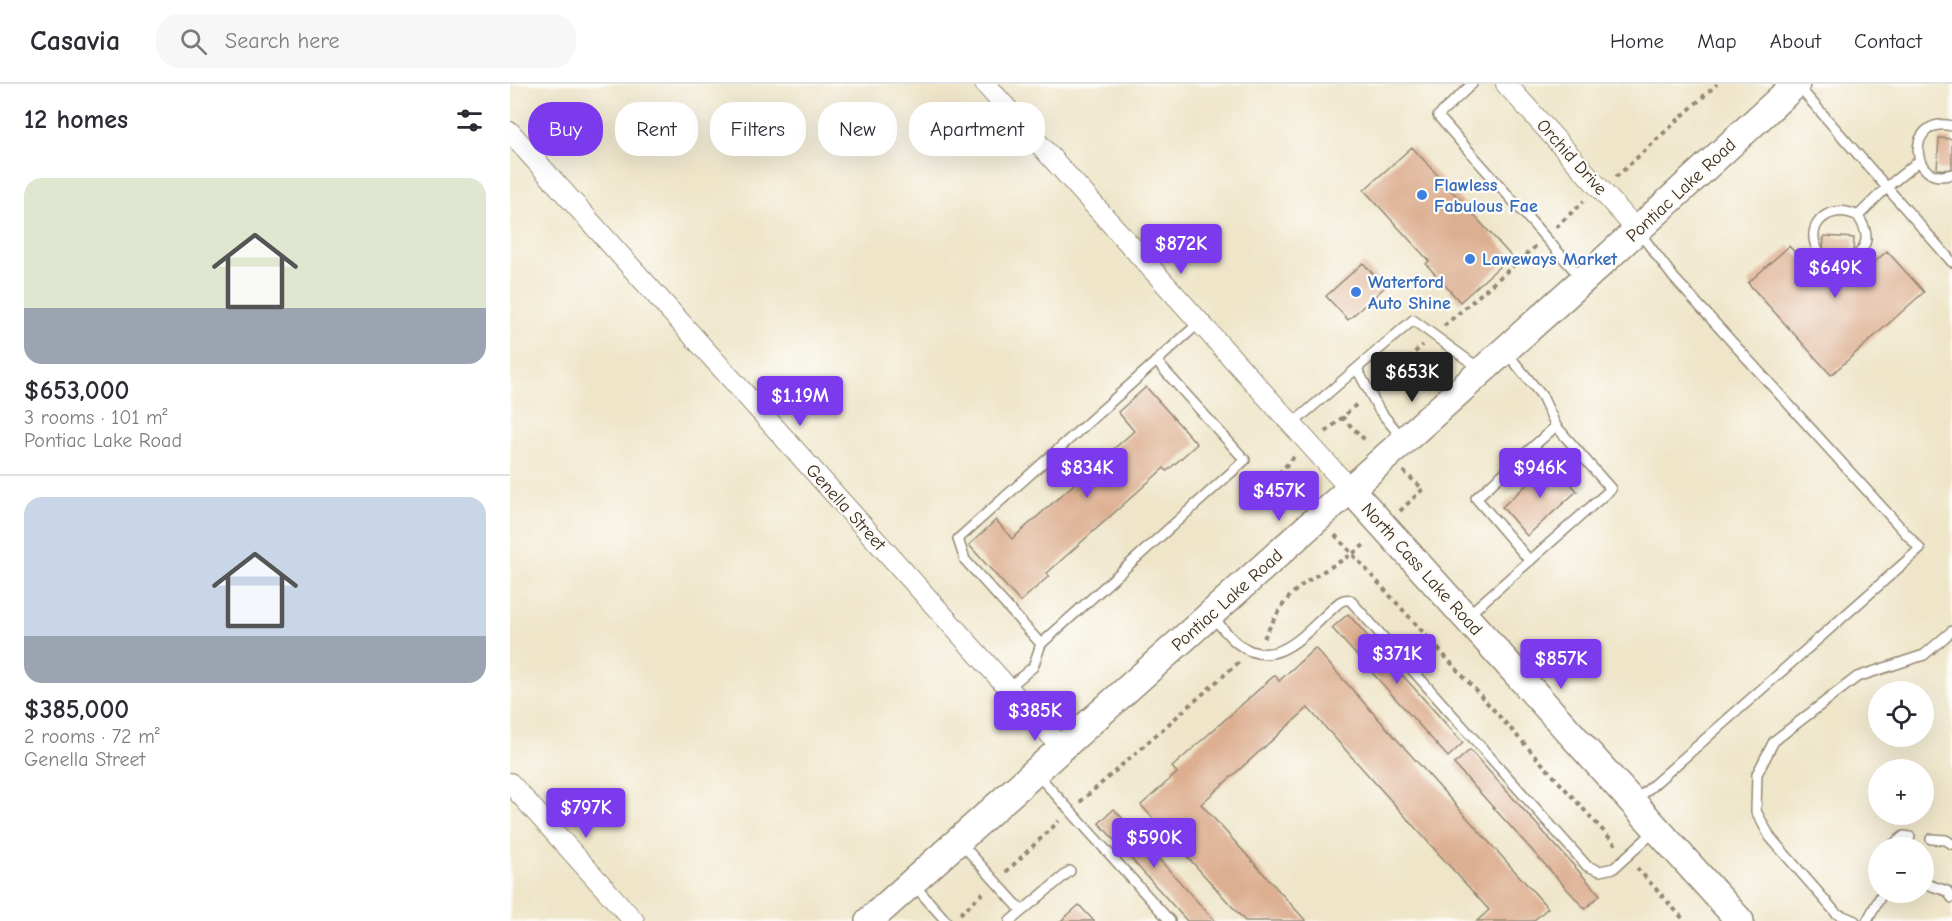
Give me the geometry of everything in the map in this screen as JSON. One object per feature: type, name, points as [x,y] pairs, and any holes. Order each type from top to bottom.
[{"type":"main road","name":"Pontiac Lake Road","points":[[869,921],[1583,280],[1796,84]]},
{"type":"main road","name":"North Cass Lake Road","points":[[1350,489],[1740,921]]},
{"type":"street","name":"North Cass Lake Road","points":[[985,84],[1350,489]]},
{"type":"street","name":"Orchid Drive","points":[[1506,84],[1637,230]]},
{"type":"street","name":"Genella Street","points":[[510,132],[1062,748]]},
{"type":"street","points":[[510,783],[634,921]]},
{"type":"lane","points":[[1472,84],[1438,116],[1583,280]]},
{"type":"lane","points":[[1796,84],[1952,262]]},
{"type":"lane","points":[[1952,126],[1934,126],[1921,136],[1917,153],[1919,161],[1931,173],[1940,176],[1952,174]]},
{"type":"lane","points":[[1858,216],[1887,187],[1919,161]]},
{"type":"lane","points":[[1822,255],[1815,242],[1816,226],[1821,219],[1835,211],[1844,211],[1858,216],[1866,233],[1863,251],[1852,261]]},
{"type":"lane","points":[[1634,803],[1920,549],[1674,278],[1637,230]]},
{"type":"lane","points":[[1291,424],[1413,320],[1482,371]]},
{"type":"lane","points":[[1041,644],[965,560],[958,539],[1199,323]]},
{"type":"lane","points":[[1465,617],[1611,489],[1556,426],[1542,396],[1505,350]]},
{"type":"lane","points":[[1008,688],[1033,667],[1041,644],[1245,460],[1156,361]]},
{"type":"lane","points":[[1357,369],[1379,410],[1405,440]]},
{"type":"lane","points":[[1530,561],[1476,498],[1556,426]]},
{"type":"lane","points":[[1210,614],[1236,642],[1250,651],[1268,654],[1282,651],[1299,639],[1340,602],[1350,600],[1587,866],[1593,870],[1606,871],[1614,868],[1657,829]]},
{"type":"lane","points":[[1855,921],[1836,913],[1770,837],[1756,811],[1757,774],[1774,741],[1857,677],[1924,655],[1952,631]]},
{"type":"lane","points":[[1035,772],[1170,921]]},
{"type":"lane","points":[[1903,837],[1910,837]]},
{"type":"lane","points":[[1934,839],[1946,840],[1952,844]]},
{"type":"lane","points":[[959,841],[1022,911]]},
{"type":"lane","points":[[1010,921],[1070,871]]},
{"type":"lane","points":[[912,883],[946,921]]},
{"type":"lane","points":[[1934,886],[1950,890]]},
{"type":"lane","points":[[1867,921],[1877,903]]},
{"type":"path","points":[[1329,429],[1577,207],[1616,177],[1717,84]]},
{"type":"path","points":[[1342,417],[1356,432]]},
{"type":"path","points":[[1291,460],[1279,473],[1292,489]]},
{"type":"path","points":[[1411,500],[1423,489],[1412,480]]},
{"type":"path","points":[[1345,546],[1685,921]]},
{"type":"path","points":[[953,921],[1070,810],[1262,640],[1283,605],[1293,594],[1361,547]]},
{"type":"building","points":[[1939,138],[1952,139],[1952,170],[1937,169]]},
{"type":"building","points":[[1412,147],[1511,256],[1460,302],[1426,264],[1429,261],[1364,190]]},
{"type":"building","points":[[1824,236],[1854,238],[1851,283],[1887,251],[1924,292],[1831,375],[1748,283],[1789,246],[1821,281]]},
{"type":"building","name":"Waterford Auto Shine","points":[[1363,263],[1385,287],[1348,320],[1326,296]]},
{"type":"building","points":[[1146,387],[1197,444],[1167,471],[1164,468],[1047,573],[1049,576],[1020,602],[969,545],[996,520],[1012,539],[1134,431],[1118,412]]},
{"type":"building","points":[[1552,462],[1577,491],[1527,536],[1502,507]]},
{"type":"building","points":[[1348,614],[1463,743],[1448,757],[1332,628]]},
{"type":"building","points":[[1315,648],[1548,908],[1533,921],[1477,921],[1489,910],[1308,708],[1201,804],[1306,921],[1245,921],[1141,805],[1177,773],[1172,767],[1275,675],[1279,681]]},
{"type":"building","points":[[1470,750],[1600,895],[1585,909],[1454,764]]},
{"type":"building","points":[[1114,809],[1215,921],[1187,921],[1099,823]]},
{"type":"building","points":[[1079,905],[1094,921],[1061,921]]},
{"type":"place","name":"Flawless Fabulous Fae","points":[[1422,195]]},
{"type":"place","name":"Laweways Market","points":[[1470,259]]},
{"type":"place","name":"Waterford Auto Shine","points":[[1356,292]]}]
